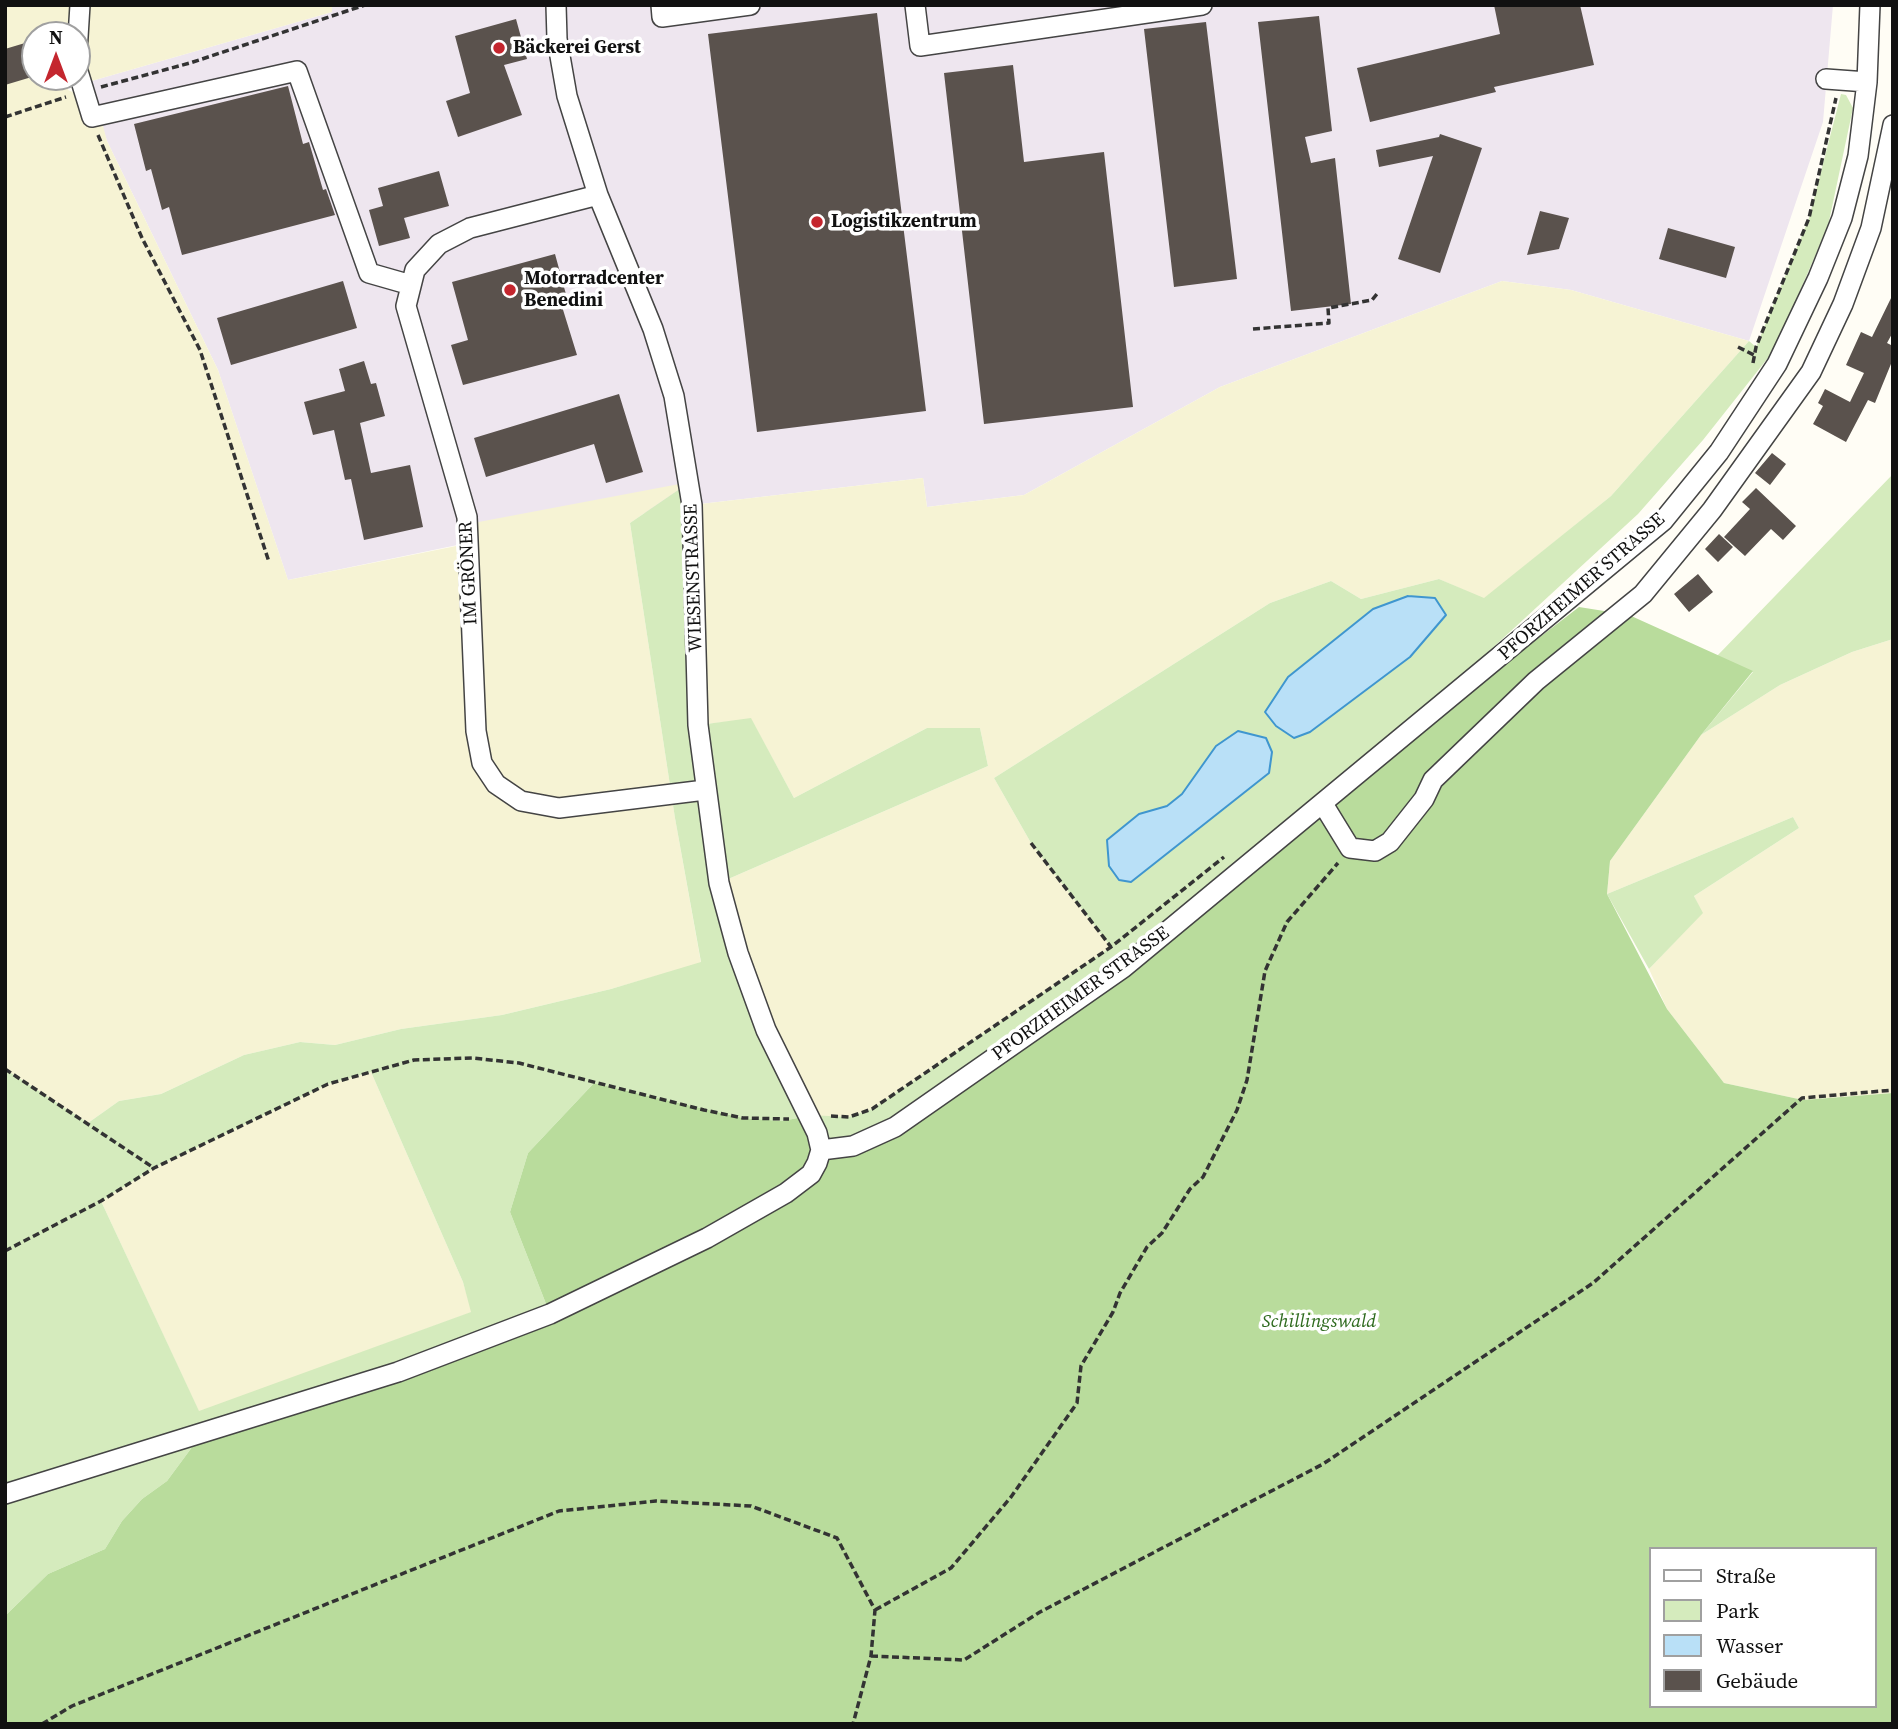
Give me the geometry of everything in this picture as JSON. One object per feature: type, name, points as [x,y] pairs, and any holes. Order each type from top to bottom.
[{"type":"street","name":"WIESENSTRASSE","points":[[556,5],[557,39],[567,96],[598,195],[653,329],[674,396],[692,505],[698,725],[719,883],[738,953],[766,1030],[808,1116],[821,1150]]},
{"type":"street","points":[[661,5],[662,17],[750,5]]},
{"type":"street","points":[[915,5],[920,47],[1202,5]]},
{"type":"street","name":"PFORZHEIMER STRASSE","points":[[821,1150],[853,1146],[895,1127],[1123,968],[1663,521],[1719,452],[1777,364],[1818,278],[1842,218],[1858,156],[1867,82],[1870,5]]},
{"type":"street","points":[[82,92],[92,117],[297,71],[369,273],[411,285]]},
{"type":"street","points":[[1833,79],[1867,82]]},
{"type":"street","name":"PFORZHEIMER STRASSE","points":[[1350,848],[1375,851],[1390,842],[1424,799],[1433,780],[1536,681],[1643,594],[1712,510],[1811,372],[1843,304],[1871,228],[1893,125]]},
{"type":"street","name":"IM GRÖNER","points":[[598,195],[470,228],[439,244],[415,270],[406,306],[467,517],[476,731],[482,763],[496,784],[521,801],[559,808],[705,790]]},
{"type":"street","points":[[1323,804],[1350,848]]},
{"type":"street","points":[[5,1494],[398,1372],[550,1314],[707,1238],[786,1193],[811,1174],[821,1150]]},
{"type":"path","points":[[5,117],[82,92],[190,63],[365,5]]},
{"type":"path","points":[[1753,365],[1756,347],[1809,218],[1833,79]]},
{"type":"path","points":[[92,117],[125,202],[200,350],[269,562]]},
{"type":"path","points":[[1253,329],[1329,323],[1328,308],[1373,300],[1377,295]]},
{"type":"path","points":[[1031,843],[1111,947],[1123,968]]},
{"type":"path","points":[[875,1610],[951,1569],[1011,1497],[1077,1403],[1081,1366],[1113,1312],[1120,1293],[1147,1247],[1162,1233],[1190,1189],[1203,1177],[1237,1110],[1247,1080],[1265,971],[1287,922],[1350,848]]},
{"type":"path","points":[[5,1251],[101,1201],[153,1168],[328,1084],[414,1060],[472,1058],[519,1063],[743,1118],[782,1121],[808,1116],[849,1117],[872,1109],[1111,947],[1227,854]]},
{"type":"path","points":[[5,1069],[153,1168]]},
{"type":"path","points":[[871,1656],[964,1660],[1040,1612],[1323,1464],[1593,1283],[1802,1098],[1893,1090]]},
{"type":"path","points":[[42,1724],[72,1706],[559,1511],[656,1501],[751,1506],[837,1538],[875,1610],[871,1656],[853,1724]]},
{"type":"shaded area","points":[[5,5],[73,5],[72,21],[21,21],[21,91],[70,91],[97,103],[107,141],[218,370],[288,580],[471,543],[468,524],[690,482],[630,523],[675,818],[701,963],[611,989],[502,1015],[401,1029],[335,1045],[300,1042],[244,1055],[161,1094],[119,1101],[88,1123],[5,1069]]},
{"type":"shaded area","points":[[86,5],[332,5],[332,12],[91,81],[91,21],[85,21]]},
{"type":"shaded area","points":[[332,5],[1833,5],[1823,122],[1749,341],[1571,290],[1502,281],[1220,387],[1024,495],[927,507],[923,478],[692,505],[472,542],[288,580],[218,370],[107,141],[91,91],[91,81],[332,12]]},
{"type":"shaded area","points":[[1502,281],[1571,290],[1749,341],[1611,496],[1484,599],[1439,579],[1361,599],[1331,581],[1270,603],[994,778],[1031,843],[1111,947],[872,1109],[849,1117],[808,1116],[719,883],[988,766],[980,728],[927,728],[794,798],[751,719],[698,725],[692,505],[923,478],[927,507],[1024,495],[1220,387]]},
{"type":"shaded area","points":[[1893,639],[1893,1093],[1803,1100],[1724,1083],[1667,1009],[1649,969],[1702,913],[1694,896],[1799,828],[1793,817],[1607,894],[1610,861],[1701,735],[1780,685],[1852,652]]},
{"type":"shaded area","points":[[371,1072],[463,1282],[472,1312],[199,1412],[101,1201],[154,1168],[328,1084]]},
{"type":"green space","points":[[1841,94],[1846,95],[1853,108],[1828,226],[1775,349],[1703,440],[1638,514],[1323,804],[1123,968],[895,1127],[821,1150],[808,1116],[782,1121],[743,1118],[594,1083],[528,1153],[510,1212],[550,1314],[201,1435],[167,1481],[142,1499],[122,1521],[105,1549],[48,1574],[5,1616],[5,1069],[88,1123],[119,1101],[161,1094],[244,1055],[300,1042],[335,1045],[401,1029],[502,1015],[611,989],[701,962],[675,818],[630,523],[690,482],[699,725],[751,718],[794,798],[927,728],[980,728],[988,766],[719,883],[808,1115],[849,1117],[872,1109],[1111,947],[1031,843],[994,778],[1270,603],[1331,581],[1361,599],[1439,579],[1484,598],[1611,496],[1749,341],[1756,347],[1809,218]],"holes":[[[371,1072],[463,1282],[471,1312],[199,1411],[101,1201],[154,1168],[328,1084]]]},
{"type":"green space","points":[[1893,474],[1893,639],[1852,652],[1780,685],[1701,735],[1753,672],[1717,656]]},
{"type":"green space","name":"Schillingswald","points":[[1579,607],[1629,615],[1753,671],[1701,735],[1610,861],[1607,894],[1667,1009],[1724,1083],[1803,1100],[1893,1093],[1893,1724],[5,1724],[5,1616],[48,1574],[105,1549],[122,1521],[142,1499],[167,1481],[201,1435],[550,1314],[510,1212],[528,1153],[594,1083],[743,1118],[782,1121],[808,1116],[821,1150],[853,1146],[1123,968],[1323,804]]},
{"type":"green space","points":[[1793,817],[1799,828],[1694,896],[1703,913],[1649,969],[1607,894]]},
{"type":"water","points":[[1408,596],[1435,598],[1446,615],[1410,657],[1310,732],[1294,738],[1276,726],[1265,712],[1288,677],[1373,609]]},
{"type":"water","points":[[1238,731],[1266,738],[1272,752],[1269,773],[1131,882],[1119,880],[1109,866],[1107,840],[1139,814],[1167,806],[1182,794],[1216,746]]},
{"type":"building","points":[[1494,5],[1580,5],[1594,65],[1494,87],[1496,92],[1370,122],[1357,68],[1500,34]]},
{"type":"building","name":"Logistikzentrum","points":[[877,13],[926,411],[757,432],[708,34]]},
{"type":"building","points":[[1319,16],[1332,131],[1305,137],[1311,163],[1335,158],[1351,304],[1291,311],[1258,22]]},
{"type":"building","points":[[516,19],[527,59],[504,65],[522,115],[458,137],[446,101],[470,93],[455,36]]},
{"type":"building","points":[[1206,22],[1237,279],[1174,287],[1144,29]]},
{"type":"building","points":[[21,44],[21,80],[5,85],[5,49]]},
{"type":"building","points":[[1013,65],[1024,162],[1104,152],[1133,407],[984,424],[944,73]]},
{"type":"building","points":[[288,86],[303,144],[309,142],[323,190],[326,189],[335,215],[182,255],[169,207],[162,210],[151,169],[146,171],[134,124]]},
{"type":"building","points":[[1440,134],[1482,148],[1440,273],[1398,259],[1433,156],[1379,167],[1376,150],[1439,137]]},
{"type":"building","points":[[439,171],[449,206],[404,218],[410,238],[379,246],[369,210],[383,206],[378,188]]},
{"type":"building","points":[[1540,211],[1569,218],[1559,249],[1527,255]]},
{"type":"building","points":[[1668,228],[1735,247],[1726,278],[1659,259]]},
{"type":"building","points":[[555,254],[567,298],[560,300],[577,355],[463,385],[451,345],[468,340],[452,282]]},
{"type":"building","points":[[343,281],[357,328],[231,365],[217,318]]},
{"type":"building","points":[[1893,294],[1893,332],[1887,343],[1893,346],[1893,359],[1875,403],[1868,400],[1846,442],[1813,424],[1823,406],[1818,403],[1825,389],[1850,402],[1864,373],[1846,365],[1861,332],[1872,337]]},
{"type":"building","points":[[364,361],[371,384],[376,383],[385,416],[360,423],[371,473],[410,465],[423,527],[364,540],[351,479],[345,480],[334,430],[313,435],[304,402],[345,391],[339,369]]},
{"type":"building","points":[[619,394],[643,472],[606,483],[594,444],[486,477],[474,438]]},
{"type":"building","points":[[1772,453],[1786,464],[1770,485],[1755,473]]},
{"type":"building","points":[[1756,488],[1796,526],[1783,540],[1771,529],[1745,556],[1724,537],[1750,509],[1742,502]]},
{"type":"building","points":[[1719,534],[1733,547],[1718,562],[1705,549]]},
{"type":"building","points":[[1698,574],[1713,592],[1689,612],[1674,594]]},
{"type":"place","name":"Bäckerei Gerst","points":[[499,48]]},
{"type":"place","name":"Logistikzentrum","points":[[817,222]]},
{"type":"place","name":"Motorradcenter Benedini","points":[[510,290]]}]
